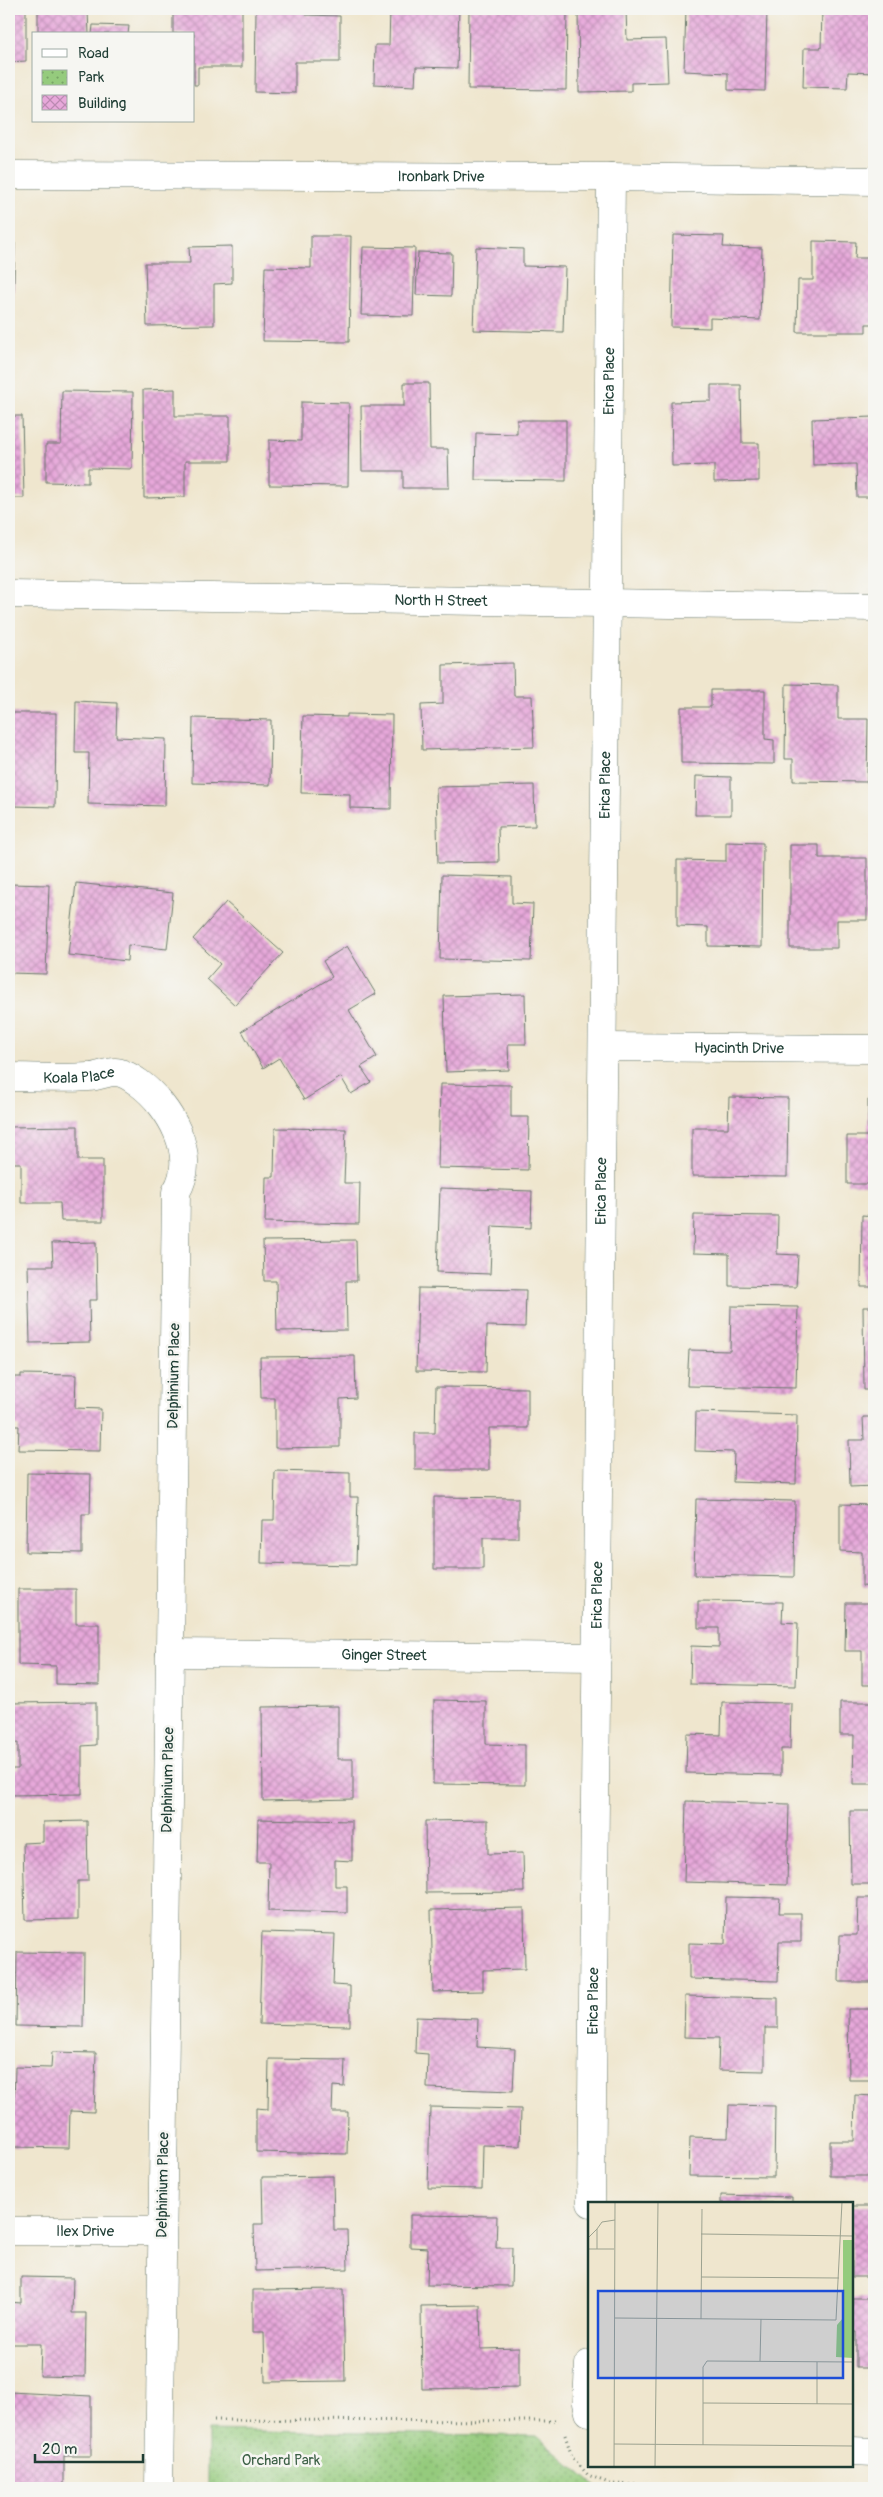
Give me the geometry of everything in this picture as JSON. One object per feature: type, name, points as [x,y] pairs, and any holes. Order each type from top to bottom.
[{"type":"street","name":"Ironbark Drive","points":[[9,175],[611,177],[874,181]]},
{"type":"street","name":"Erica Place","points":[[592,2202],[611,177]]},
{"type":"street","name":"North H Street","points":[[9,594],[874,607]]},
{"type":"street","name":"Hyacinth Drive","points":[[603,1047],[874,1049]]},
{"type":"street","name":"Koala Place","points":[[9,1076],[91,1078],[115,1072],[130,1076],[144,1087]]},
{"type":"street","name":"Delphinium Place","points":[[144,1087],[155,1096],[169,1115],[179,1135],[184,1159],[182,1182],[176,1192],[159,2488]]},
{"type":"street","name":"Ginger Street","points":[[170,1653],[597,1657]]},
{"type":"street","name":"Ilex Drive","points":[[9,2231],[162,2231]]},
{"type":"street","points":[[588,2384],[588,2408]]},
{"type":"street","points":[[853,2452],[874,2452]]},
{"type":"path","points":[[214,2420],[560,2421],[572,2457],[588,2476],[611,2484],[843,2488]]},
{"type":"green space","name":"Orchard Park","points":[[208,2430],[537,2436],[598,2488],[208,2488]]},
{"type":"building","points":[[9,9],[26,9],[26,61],[9,62]]},
{"type":"building","points":[[38,9],[88,11],[89,32],[38,32]]},
{"type":"building","points":[[173,9],[242,9],[242,67],[198,67],[198,85],[195,85],[195,32],[173,32]]},
{"type":"building","points":[[256,9],[306,9],[306,15],[340,16],[340,62],[295,62],[295,93],[255,92]]},
{"type":"building","points":[[390,9],[459,9],[457,68],[416,67],[415,86],[374,84],[375,45],[389,45]]},
{"type":"building","points":[[469,9],[567,9],[566,90],[468,89]]},
{"type":"building","points":[[578,9],[626,9],[627,40],[666,39],[668,82],[631,83],[631,91],[579,92]]},
{"type":"building","points":[[686,9],[767,9],[765,91],[728,90],[728,73],[684,71]]},
{"type":"building","points":[[822,9],[874,9],[874,73],[848,72],[847,88],[803,87],[804,48],[821,48]]},
{"type":"building","points":[[93,25],[129,26],[128,32],[92,32]]},
{"type":"building","points":[[673,235],[724,236],[723,247],[762,248],[760,320],[710,318],[710,328],[671,327]]},
{"type":"building","points":[[311,236],[351,236],[349,342],[263,341],[265,267],[311,268]]},
{"type":"building","points":[[813,241],[856,242],[855,258],[874,258],[874,324],[866,324],[866,332],[797,332],[798,280],[813,280]]},
{"type":"building","points":[[9,243],[15,243],[13,315],[9,315]]},
{"type":"building","points":[[232,246],[232,283],[214,284],[214,325],[147,326],[145,263],[190,263],[189,247]]},
{"type":"building","points":[[363,247],[415,248],[413,316],[361,315]]},
{"type":"building","points":[[476,247],[523,249],[523,266],[565,267],[563,332],[473,330]]},
{"type":"building","points":[[418,252],[452,253],[451,296],[416,295]]},
{"type":"building","points":[[404,383],[429,383],[430,449],[448,449],[449,488],[403,488],[403,471],[362,471],[361,406],[404,406]]},
{"type":"building","points":[[711,385],[741,385],[742,443],[759,443],[759,481],[714,482],[714,465],[672,466],[671,402],[711,401]]},
{"type":"building","points":[[175,389],[175,416],[230,416],[230,461],[185,461],[185,497],[144,498],[143,390]]},
{"type":"building","points":[[62,391],[133,392],[132,469],[88,468],[88,483],[46,482],[46,444],[61,444]]},
{"type":"building","points":[[301,402],[349,403],[348,486],[269,485],[269,440],[301,441]]},
{"type":"building","points":[[9,416],[22,416],[24,498],[9,498]]},
{"type":"building","points":[[874,417],[874,497],[857,497],[856,464],[813,465],[812,419]]},
{"type":"building","points":[[517,420],[566,420],[566,481],[475,480],[476,433],[517,434]]},
{"type":"building","points":[[513,663],[514,696],[532,696],[534,747],[422,750],[421,705],[443,704],[443,665]]},
{"type":"building","points":[[786,684],[838,685],[838,719],[868,719],[867,782],[793,781],[793,759],[785,759]]},
{"type":"building","points":[[711,690],[765,690],[765,739],[774,740],[774,764],[681,763],[681,707],[711,707]]},
{"type":"building","points":[[76,701],[117,703],[116,737],[166,739],[165,806],[88,804],[89,753],[75,753]]},
{"type":"building","points":[[9,713],[56,713],[55,807],[13,806],[13,792],[9,792]]},
{"type":"building","points":[[347,714],[392,715],[391,809],[350,808],[350,794],[301,793],[303,716],[347,717]]},
{"type":"building","points":[[193,718],[271,720],[270,785],[192,783]]},
{"type":"building","points":[[696,776],[731,777],[731,815],[695,815]]},
{"type":"building","points":[[534,785],[535,826],[498,827],[499,862],[438,863],[436,787]]},
{"type":"building","points":[[726,842],[763,843],[762,947],[708,946],[708,927],[677,926],[677,860],[726,861]]},
{"type":"building","points":[[790,845],[819,845],[819,858],[867,858],[867,920],[837,920],[837,948],[790,948]]},
{"type":"building","points":[[442,875],[512,877],[512,903],[533,904],[531,961],[440,959]]},
{"type":"building","points":[[76,883],[173,893],[167,949],[128,945],[127,961],[68,955]]},
{"type":"building","points":[[9,884],[49,885],[46,974],[9,973]]},
{"type":"building","points":[[226,902],[283,953],[235,1005],[207,979],[220,964],[193,939]]},
{"type":"building","points":[[347,946],[376,994],[349,1010],[377,1057],[361,1067],[371,1082],[351,1094],[341,1077],[304,1100],[279,1058],[263,1068],[242,1031],[332,977],[323,961]]},
{"type":"building","points":[[525,994],[526,1044],[508,1044],[509,1070],[446,1072],[444,996]]},
{"type":"building","points":[[440,1084],[511,1085],[511,1117],[529,1117],[528,1170],[438,1168]]},
{"type":"building","points":[[729,1097],[788,1098],[787,1177],[692,1176],[692,1128],[728,1128]]},
{"type":"building","points":[[868,1100],[874,1100],[874,1184],[847,1184],[847,1136],[868,1136]]},
{"type":"building","points":[[78,1126],[78,1160],[103,1160],[103,1221],[61,1221],[60,1203],[21,1203],[21,1163],[9,1163],[9,1127]]},
{"type":"building","points":[[275,1128],[346,1129],[344,1183],[360,1183],[359,1224],[265,1222],[266,1177],[274,1177]]},
{"type":"building","points":[[440,1188],[532,1191],[531,1228],[492,1226],[490,1274],[437,1272]]},
{"type":"building","points":[[694,1215],[778,1216],[777,1254],[798,1255],[796,1287],[729,1286],[729,1254],[693,1253]]},
{"type":"building","points":[[862,1215],[874,1216],[874,1287],[861,1287]]},
{"type":"building","points":[[356,1240],[357,1281],[346,1281],[347,1330],[277,1331],[276,1281],[264,1281],[263,1241]]},
{"type":"building","points":[[96,1242],[97,1300],[89,1300],[90,1342],[30,1343],[28,1266],[53,1266],[52,1243]]},
{"type":"building","points":[[418,1288],[526,1290],[525,1327],[487,1326],[486,1372],[416,1371]]},
{"type":"building","points":[[731,1306],[798,1307],[796,1388],[687,1386],[689,1350],[730,1351]]},
{"type":"building","points":[[863,1307],[874,1307],[874,1390],[864,1390]]},
{"type":"building","points":[[355,1356],[356,1398],[340,1399],[340,1447],[275,1448],[275,1398],[261,1398],[260,1357]]},
{"type":"building","points":[[21,1374],[76,1375],[75,1408],[101,1409],[100,1451],[18,1450],[19,1426],[10,1426],[9,1377],[21,1377]]},
{"type":"building","points":[[436,1387],[528,1388],[528,1428],[489,1428],[489,1470],[415,1470],[415,1433],[435,1433]]},
{"type":"building","points":[[696,1412],[797,1415],[796,1484],[733,1482],[734,1452],[695,1451]]},
{"type":"building","points":[[863,1417],[874,1417],[874,1486],[850,1487],[849,1440],[864,1440]]},
{"type":"building","points":[[275,1471],[350,1473],[350,1497],[358,1497],[356,1565],[261,1563],[262,1520],[274,1520]]},
{"type":"building","points":[[27,1473],[91,1474],[90,1514],[82,1514],[82,1553],[26,1552]]},
{"type":"building","points":[[434,1497],[518,1498],[518,1538],[483,1538],[483,1569],[434,1569]]},
{"type":"building","points":[[696,1499],[795,1501],[794,1577],[694,1575]]},
{"type":"building","points":[[840,1504],[874,1505],[874,1587],[862,1586],[862,1552],[840,1551]]},
{"type":"building","points":[[18,1589],[76,1589],[76,1624],[99,1624],[99,1685],[56,1684],[56,1666],[18,1665]]},
{"type":"building","points":[[698,1601],[783,1602],[782,1622],[798,1623],[796,1686],[690,1684],[691,1646],[719,1647],[719,1628],[698,1628]]},
{"type":"building","points":[[846,1603],[874,1603],[874,1685],[862,1685],[862,1651],[845,1651]]},
{"type":"building","points":[[434,1700],[486,1701],[486,1744],[525,1745],[525,1785],[433,1784]]},
{"type":"building","points":[[96,1702],[96,1745],[82,1746],[82,1794],[9,1795],[9,1769],[18,1769],[18,1743],[9,1744],[9,1703]]},
{"type":"building","points":[[722,1702],[791,1703],[790,1749],[781,1749],[781,1775],[686,1773],[687,1734],[721,1735]]},
{"type":"building","points":[[840,1702],[874,1702],[874,1784],[853,1784],[854,1735],[840,1735]]},
{"type":"building","points":[[338,1706],[338,1759],[353,1759],[353,1799],[263,1801],[262,1707]]},
{"type":"building","points":[[686,1801],[789,1804],[787,1885],[684,1882]]},
{"type":"building","points":[[850,1811],[874,1811],[874,1884],[851,1884]]},
{"type":"building","points":[[258,1819],[352,1821],[352,1861],[335,1860],[335,1886],[347,1886],[347,1913],[268,1911],[269,1862],[257,1862]]},
{"type":"building","points":[[488,1820],[488,1854],[523,1853],[524,1892],[426,1893],[425,1821]]},
{"type":"building","points":[[87,1821],[88,1881],[78,1881],[78,1919],[25,1920],[23,1843],[43,1842],[43,1822]]},
{"type":"building","points":[[726,1897],[780,1898],[779,1913],[801,1913],[801,1942],[779,1942],[778,1981],[689,1979],[689,1943],[725,1944]]},
{"type":"building","points":[[858,1898],[874,1898],[874,1982],[839,1982],[840,1935],[857,1935]]},
{"type":"building","points":[[524,1908],[525,1969],[483,1970],[483,1991],[433,1992],[431,1910]]},
{"type":"building","points":[[262,1932],[335,1934],[333,1985],[350,1986],[350,2026],[259,2024]]},
{"type":"building","points":[[17,1952],[84,1953],[83,2027],[16,2026]]},
{"type":"building","points":[[685,1996],[778,1998],[778,2028],[765,2028],[765,2071],[718,2070],[719,2038],[684,2037]]},
{"type":"building","points":[[848,2009],[874,2009],[874,2080],[849,2080]]},
{"type":"building","points":[[416,2017],[478,2019],[477,2047],[515,2049],[513,2091],[427,2088],[428,2054],[415,2053]]},
{"type":"building","points":[[52,2052],[96,2053],[94,2112],[70,2111],[69,2148],[13,2147],[15,2067],[51,2068]]},
{"type":"building","points":[[269,2059],[345,2060],[344,2087],[333,2086],[332,2112],[348,2112],[347,2154],[256,2152],[256,2108],[268,2109]]},
{"type":"building","points":[[855,2095],[874,2096],[874,2176],[830,2176],[830,2141],[854,2141]]},
{"type":"building","points":[[729,2105],[775,2106],[774,2177],[689,2176],[690,2137],[728,2138]]},
{"type":"building","points":[[430,2107],[521,2109],[520,2146],[483,2145],[482,2189],[428,2188]]},
{"type":"building","points":[[333,2176],[334,2230],[347,2230],[348,2269],[255,2271],[254,2224],[263,2224],[262,2177]]},
{"type":"building","points":[[721,2195],[792,2197],[792,2202],[721,2202]]},
{"type":"building","points":[[853,2206],[874,2206],[874,2277],[853,2277]]},
{"type":"building","points":[[410,2215],[497,2216],[496,2248],[512,2248],[511,2286],[427,2285],[428,2248],[410,2247]]},
{"type":"building","points":[[21,2277],[73,2278],[72,2313],[86,2313],[85,2377],[40,2376],[41,2344],[9,2344],[9,2302],[21,2303]]},
{"type":"building","points":[[343,2289],[345,2381],[265,2382],[264,2332],[253,2332],[253,2290]]},
{"type":"building","points":[[853,2298],[874,2298],[874,2368],[856,2368],[856,2332],[853,2332]]},
{"type":"building","points":[[480,2305],[481,2349],[519,2348],[519,2387],[422,2389],[421,2306]]},
{"type":"building","points":[[9,2392],[91,2396],[91,2456],[64,2456],[64,2488],[9,2488]]}]
